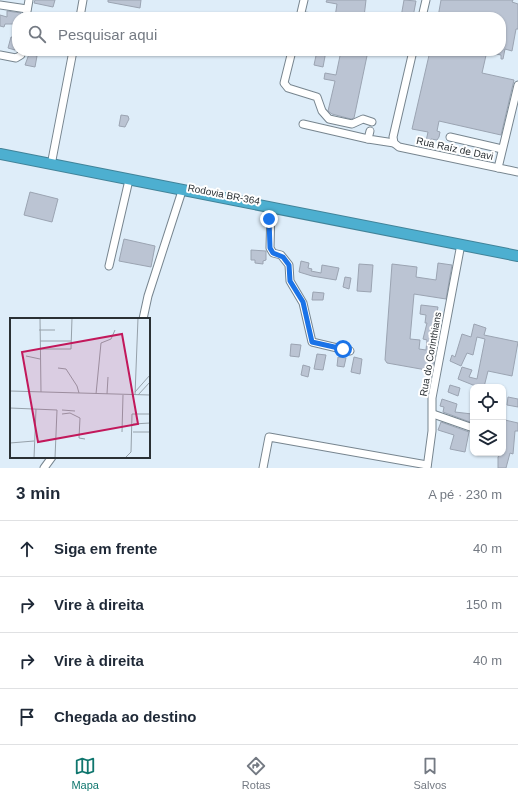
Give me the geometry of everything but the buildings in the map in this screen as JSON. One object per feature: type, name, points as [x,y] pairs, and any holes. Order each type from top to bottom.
[{"type":"highway","name":"Rodovia BR-364","points":[[0,150],[518,251]]},
{"type":"highway","points":[[0,154],[518,256]]},
{"type":"street","points":[[27,12],[28,0]]},
{"type":"street","points":[[81,12],[83,0]]},
{"type":"street","points":[[301,12],[304,0]]},
{"type":"street","points":[[423,12],[426,0]]},
{"type":"street","points":[[0,5],[24,12]]},
{"type":"street","points":[[0,55],[16,58],[20,56]]},
{"type":"street","points":[[52,160],[72,56]]},
{"type":"street","points":[[291,56],[285,86],[316,97],[322,111],[329,119],[347,124],[357,123],[363,119],[372,122]]},
{"type":"street","points":[[393,140],[412,56]]},
{"type":"street","points":[[498,168],[518,85]]},
{"type":"street","name":"Rua Raíz de Davi","points":[[303,124],[368,139],[393,140],[399,147],[518,172]]},
{"type":"street","points":[[368,139],[370,131]]},
{"type":"street","points":[[450,137],[502,149]]},
{"type":"street","points":[[109,266],[129,180]]},
{"type":"street","points":[[143,318],[148,296],[182,190]]},
{"type":"street","points":[[271,208],[270,248],[273,253],[283,257],[289,265],[290,281],[303,302],[312,342],[350,351]]},
{"type":"street","name":"Rua do Corinthians","points":[[427,466],[433,414],[432,403],[434,385],[461,244]]},
{"type":"street","points":[[433,414],[470,427]]},
{"type":"street","points":[[263,468],[269,437],[427,466]]},
{"type":"street","points":[[44,468],[51,458]]},
{"type":"route","points":[[269,219],[270,248],[273,253],[283,257],[289,265],[290,281],[303,302],[312,342],[343,349]]}]
